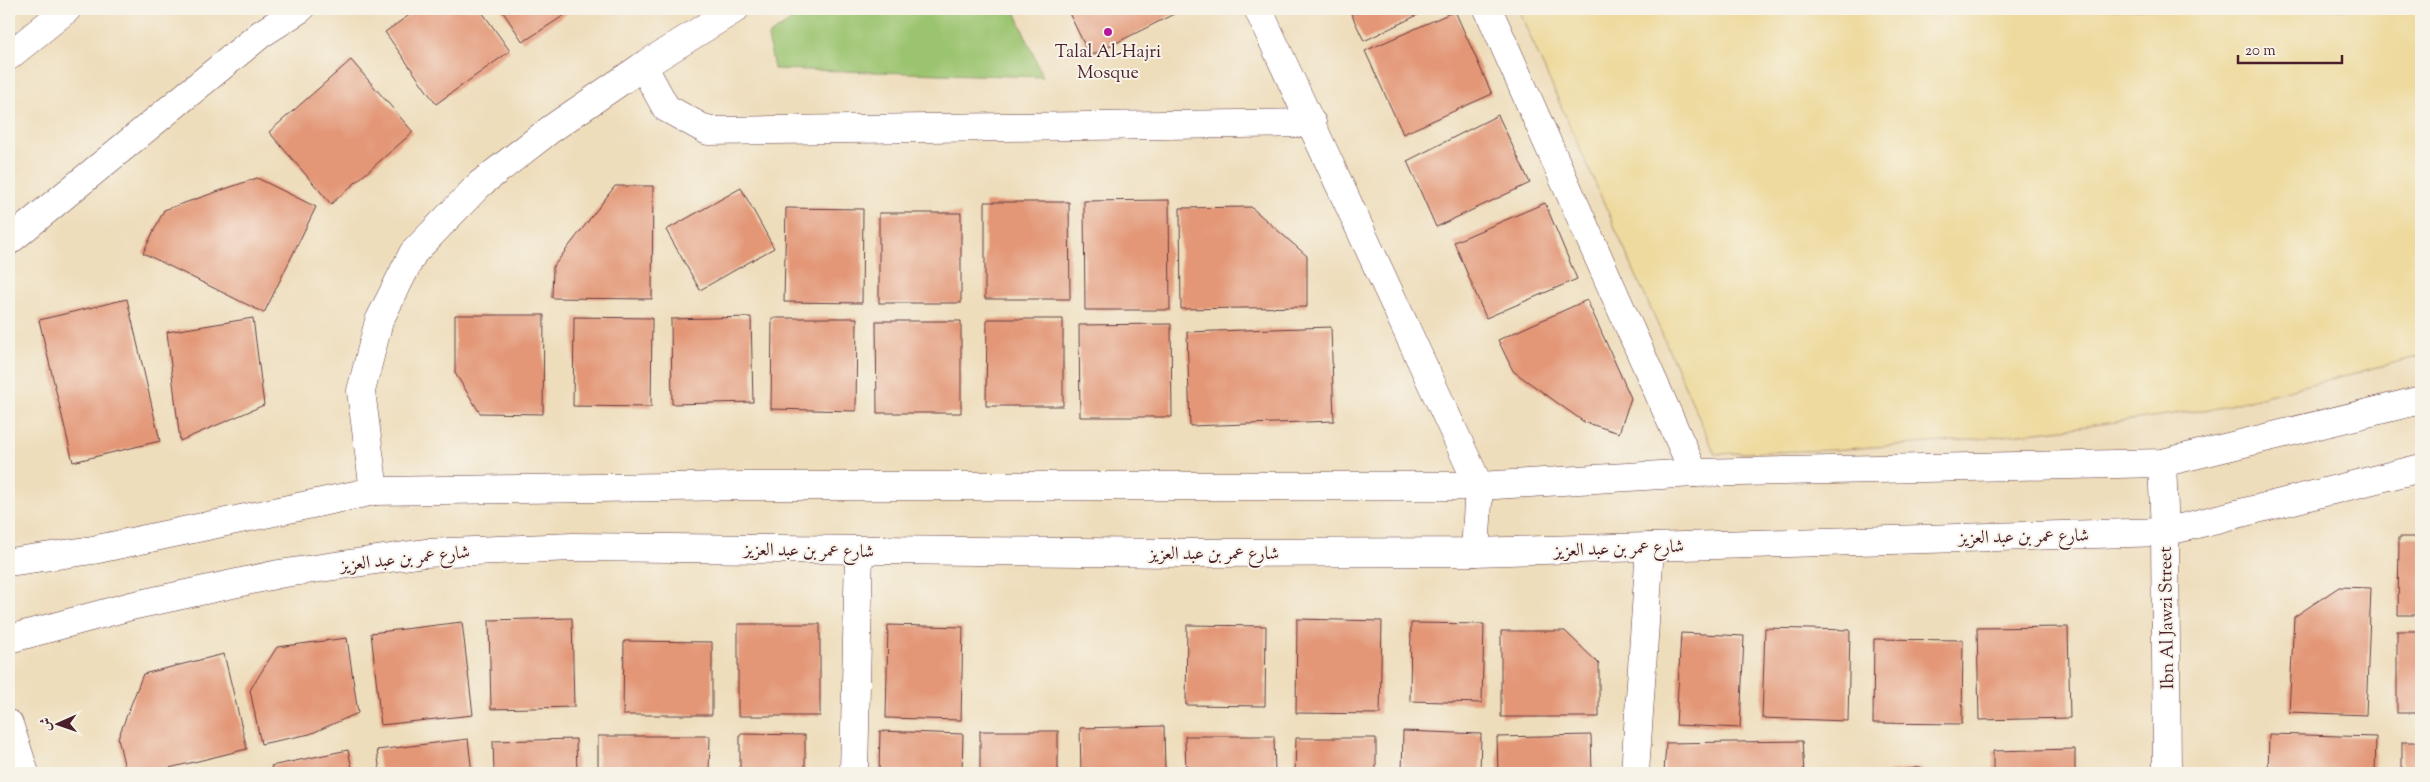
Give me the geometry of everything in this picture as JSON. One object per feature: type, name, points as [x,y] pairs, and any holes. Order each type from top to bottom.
[{"type":"main road","points":[[9,56],[67,9]]},
{"type":"main road","points":[[9,241],[261,34],[300,9]]},
{"type":"main road","points":[[374,491],[361,391],[378,321],[412,253],[480,184],[551,129],[643,66],[735,9]]},
{"type":"main road","points":[[1258,9],[1479,486],[1475,552]]},
{"type":"main road","points":[[1488,9],[1694,473]]},
{"type":"main road","points":[[643,66],[666,108],[708,131],[1312,123]]},
{"type":"main road","points":[[9,562],[93,550],[374,491],[753,486],[1479,486],[1694,473],[2162,463],[2421,400]]},
{"type":"main road","name":"Ibn Al Jawzi Street","points":[[2162,463],[2165,532],[2167,773]]},
{"type":"main road","name":"شارع عمر بن عبد العزيز","points":[[9,639],[131,606],[279,574],[425,553],[573,547],[859,551],[1475,552],[2165,532],[2421,468]]},
{"type":"main road","points":[[1635,773],[1650,547]]},
{"type":"main road","points":[[854,773],[859,551]]},
{"type":"main road","points":[[9,724],[25,773]]},
{"type":"green space","points":[[809,9],[1014,9],[1043,77],[774,69],[768,36]]},
{"type":"sand","points":[[1518,9],[2421,9],[2421,356],[2218,408],[1969,440],[1833,450],[1715,454]]},
{"type":"building","points":[[418,9],[480,9],[510,51],[436,104],[385,32]]},
{"type":"building","points":[[501,9],[574,9],[523,42]]},
{"type":"building","name":"Talal Al-Hajri Mosque","points":[[1067,9],[1184,9],[1090,56]]},
{"type":"building","points":[[1349,9],[1430,9],[1364,41]]},
{"type":"building","points":[[1455,11],[1492,94],[1403,134],[1365,51]]},
{"type":"building","points":[[351,60],[413,132],[331,204],[269,132]]},
{"type":"building","points":[[1498,115],[1530,183],[1436,227],[1407,161]]},
{"type":"building","points":[[257,178],[316,207],[264,313],[143,253],[164,210]]},
{"type":"building","points":[[615,186],[653,186],[652,299],[552,298],[553,267]]},
{"type":"building","points":[[741,188],[774,248],[700,290],[666,230]]},
{"type":"building","points":[[1169,200],[1170,310],[1085,310],[1084,201]]},
{"type":"building","points":[[985,202],[1069,202],[1070,299],[985,299]]},
{"type":"building","points":[[1545,203],[1577,279],[1486,318],[1454,242]]},
{"type":"building","points":[[1251,207],[1307,256],[1307,307],[1181,309],[1180,208]]},
{"type":"building","points":[[786,208],[863,209],[862,303],[784,302]]},
{"type":"building","points":[[879,213],[961,213],[961,303],[879,303]]},
{"type":"building","points":[[127,299],[160,441],[73,462],[39,320]]},
{"type":"building","points":[[1587,300],[1631,398],[1619,433],[1584,422],[1513,371],[1498,340]]},
{"type":"building","points":[[455,315],[544,315],[543,414],[480,413],[455,373]]},
{"type":"building","points":[[574,317],[652,318],[651,407],[573,406]]},
{"type":"building","points":[[751,317],[753,402],[672,404],[671,319]]},
{"type":"building","points":[[253,318],[264,405],[180,441],[167,332]]},
{"type":"building","points":[[772,318],[857,318],[856,411],[771,409]]},
{"type":"building","points":[[987,319],[1063,319],[1063,406],[986,406]]},
{"type":"building","points":[[876,321],[961,321],[961,413],[877,413]]},
{"type":"building","points":[[1171,324],[1172,417],[1080,417],[1079,325]]},
{"type":"building","points":[[1331,327],[1334,421],[1190,426],[1187,332]]},
{"type":"building","points":[[2399,537],[2421,537],[2421,615],[2398,615]]},
{"type":"building","points":[[2339,587],[2371,588],[2366,715],[2289,712],[2294,617]]},
{"type":"building","points":[[572,618],[574,707],[491,709],[489,620]]},
{"type":"building","points":[[1297,619],[1382,621],[1380,714],[1296,713]]},
{"type":"building","points":[[462,622],[473,715],[381,725],[371,633]]},
{"type":"building","points":[[1411,623],[1484,624],[1482,703],[1410,701]]},
{"type":"building","points":[[738,624],[820,624],[820,716],[738,716]]},
{"type":"building","points":[[888,625],[963,627],[961,720],[886,718]]},
{"type":"building","points":[[1187,625],[1266,626],[1265,706],[1186,705]]},
{"type":"building","points":[[2068,627],[2070,718],[1979,720],[1977,628]]},
{"type":"building","points":[[1765,628],[1850,630],[1848,721],[1762,718]]},
{"type":"building","points":[[1501,631],[1565,631],[1599,664],[1599,717],[1501,717]]},
{"type":"building","points":[[2397,631],[2421,631],[2421,713],[2397,713]]},
{"type":"building","points":[[1681,633],[1744,636],[1740,728],[1676,725]]},
{"type":"building","points":[[347,638],[358,713],[310,734],[261,744],[250,690],[277,647]]},
{"type":"building","points":[[1874,639],[1963,640],[1962,724],[1873,723]]},
{"type":"building","points":[[624,641],[712,642],[712,715],[623,715]]},
{"type":"building","points":[[224,654],[247,749],[149,773],[126,773],[118,738],[143,674]]},
{"type":"building","points":[[1164,726],[1165,773],[1081,773],[1080,728]]},
{"type":"building","points":[[880,731],[963,734],[962,773],[879,773]]},
{"type":"building","points":[[980,731],[1058,731],[1058,773],[980,773]]},
{"type":"building","points":[[1403,731],[1481,734],[1480,773],[1402,773]]},
{"type":"building","points":[[740,734],[805,735],[805,773],[740,773]]},
{"type":"building","points":[[2269,734],[2376,737],[2375,773],[2268,773]]},
{"type":"building","points":[[1591,735],[1592,773],[1498,773],[1497,737]]},
{"type":"building","points":[[598,736],[710,736],[709,773],[598,773]]},
{"type":"building","points":[[1185,736],[1274,736],[1275,773],[1186,773]]},
{"type":"building","points":[[1296,738],[1376,738],[1376,773],[1295,773]]},
{"type":"building","points":[[468,739],[472,773],[380,773],[377,750]]},
{"type":"building","points":[[576,739],[577,773],[494,773],[493,741]]},
{"type":"building","points":[[1802,741],[1804,773],[1664,773],[1666,743]]},
{"type":"building","points":[[2402,742],[2421,742],[2421,773],[2402,773]]},
{"type":"building","points":[[2075,749],[2075,773],[1993,773],[1993,751]]},
{"type":"building","points":[[348,750],[353,773],[273,773],[271,766]]},
{"type":"building","points":[[1921,767],[1924,773],[1889,773],[1889,772]]},
{"type":"place","name":"Talal Al-Hajri Mosque","points":[[1108,32]]}]
